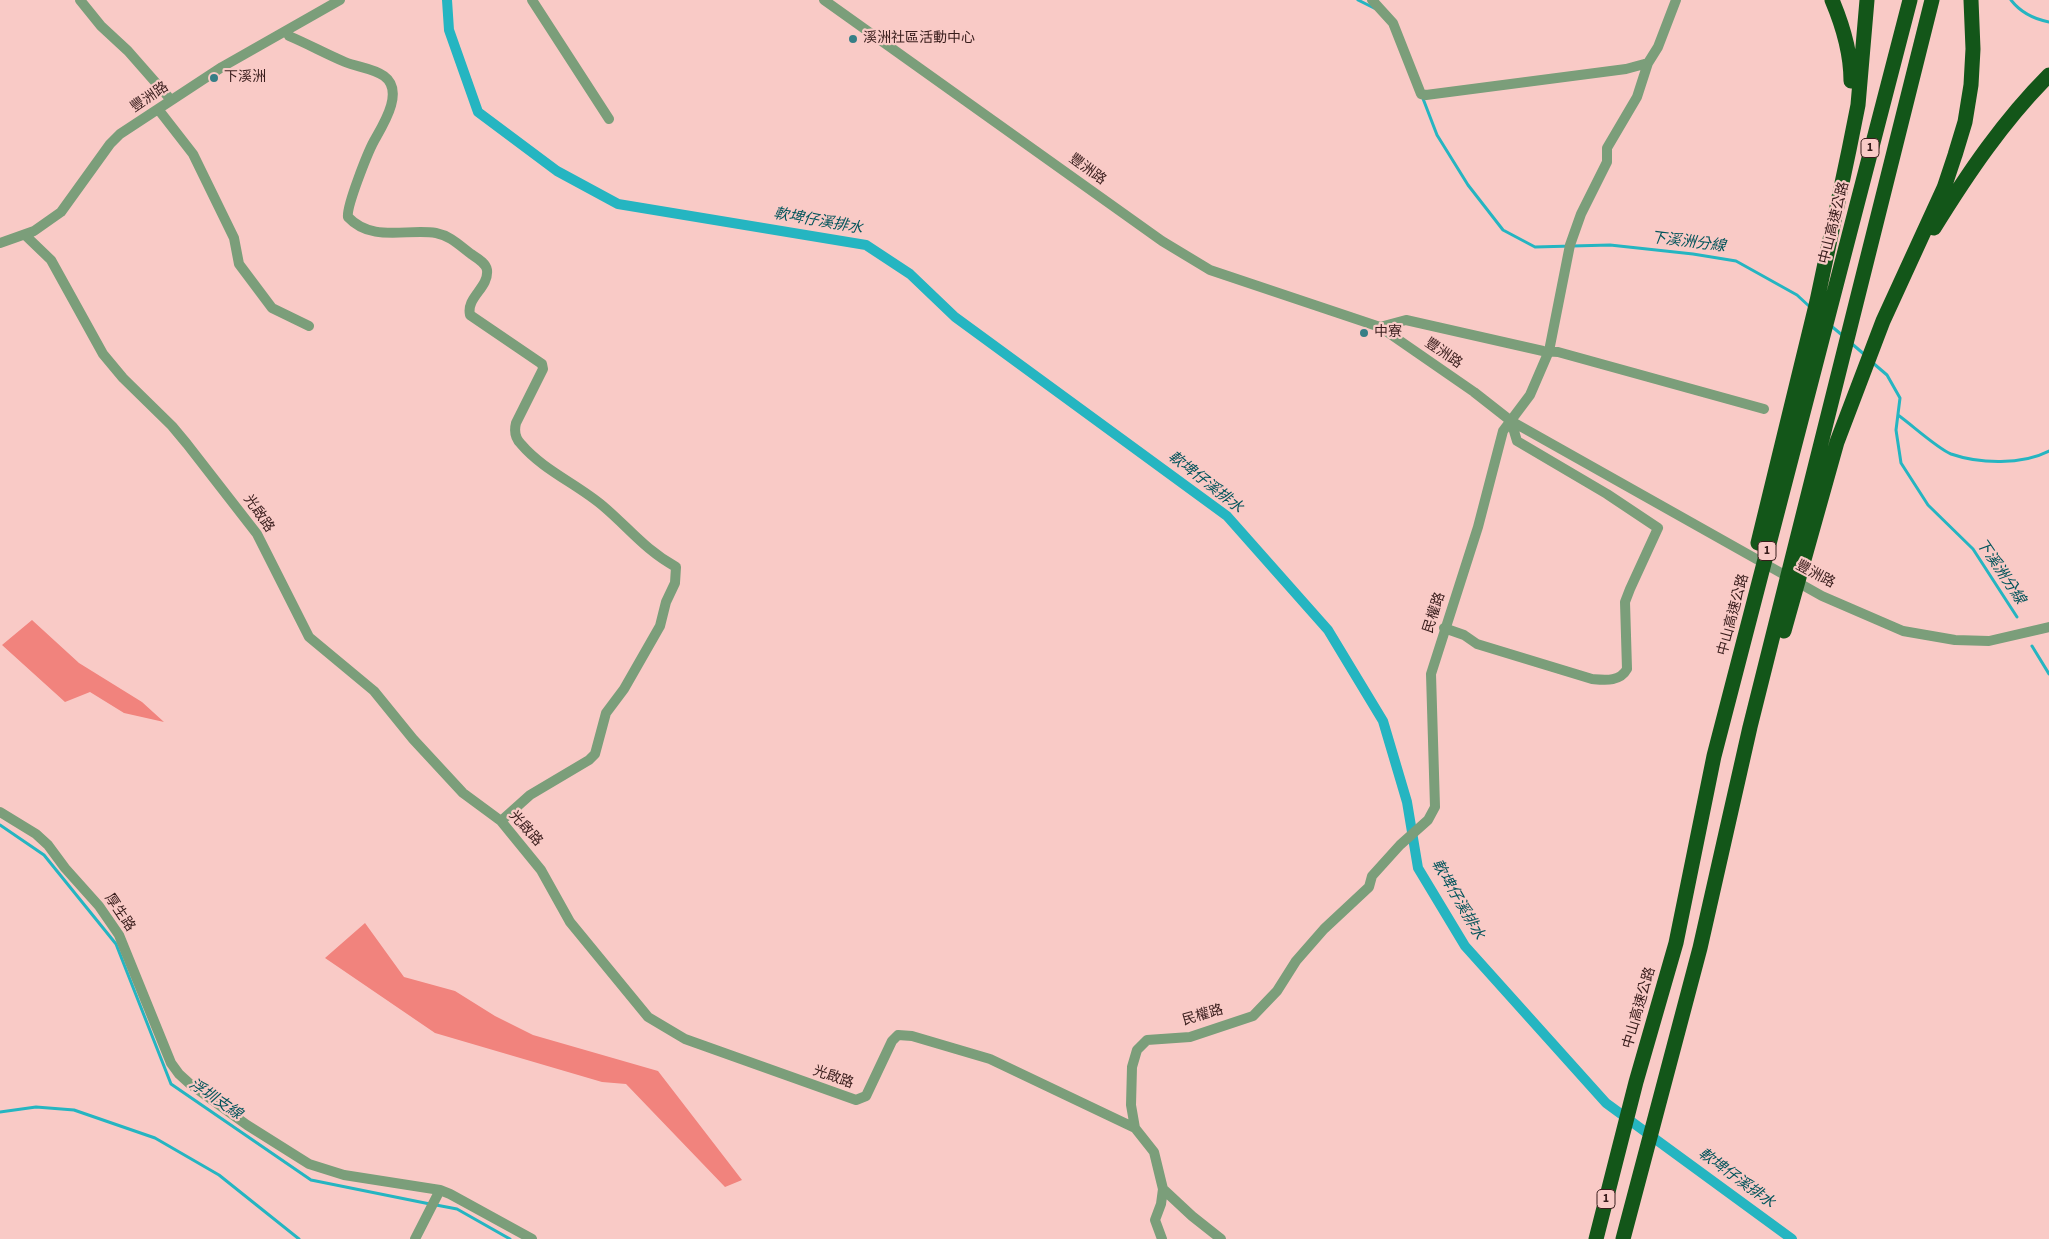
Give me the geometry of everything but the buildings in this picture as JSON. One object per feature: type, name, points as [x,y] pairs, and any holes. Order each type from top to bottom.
[{"type":"highway","points":[[1832,0],[1844,32],[1851,61],[1849,150]]},
{"type":"highway","points":[[1814,342],[1817,300],[1858,105],[1867,0]]},
{"type":"highway","name":"中山高速公路","points":[[1596,1239],[1636,1082],[1676,944],[1714,756],[1814,342],[1833,297],[1910,0]]},
{"type":"highway","name":"1","points":[[1622,1239],[1644,1164],[1700,948],[1750,726],[1932,0]]},
{"type":"highway","points":[[1750,726],[1781,641],[1837,442],[1861,374],[1883,321],[1924,237],[1944,188],[1965,122],[1971,85],[1973,49],[1971,0]]},
{"type":"highway","points":[[1924,237],[2004,126],[2049,75]]},
{"type":"street","points":[[80,0],[101,26],[128,52],[171,100]]},
{"type":"street","name":"豐洲路","points":[[0,243],[26,235],[61,212],[115,139],[222,67],[340,0]]},
{"type":"street","points":[[532,0],[609,119]]},
{"type":"street","name":"豐洲路","points":[[824,0],[1162,241],[1210,270],[1380,327],[1474,392],[1511,421],[1822,596],[1903,631],[1955,640],[1989,642],[2049,627]]},
{"type":"street","points":[[1372,0],[1392,23],[1421,94],[1426,95],[1626,69],[1648,63]]},
{"type":"street","name":"民權路","points":[[1162,1239],[1155,1220],[1162,1204],[1163,1189],[1154,1152],[1136,1128],[1131,1105],[1132,1067],[1137,1050],[1147,1040],[1190,1037],[1253,1016],[1277,991],[1296,960],[1324,929],[1369,887],[1372,876],[1400,845],[1428,820],[1435,807],[1431,674],[1444,628],[1478,527],[1503,431],[1530,395],[1548,351],[1575,228],[1607,162],[1608,148],[1637,97],[1648,63],[1658,47],[1676,0]]},
{"type":"street","points":[[287,31],[289,36],[346,62],[379,73],[387,78],[392,86],[392,100],[381,132],[373,143],[350,201],[348,217],[359,225],[374,231],[398,234],[439,234],[457,242],[485,265],[487,272],[485,282],[469,306],[470,315],[542,362],[543,366],[516,423],[517,439],[528,452],[550,470],[603,506],[655,555],[676,567],[677,570],[675,582],[666,602],[660,626],[624,690],[606,713],[596,754],[530,795],[501,822]]},
{"type":"street","points":[[158,109],[193,154],[234,238],[239,264],[272,308],[309,326]]},
{"type":"street","name":"光啟路","points":[[26,235],[51,260],[103,354],[123,378],[172,426],[257,534],[309,637],[374,691],[413,738],[463,793],[501,822],[541,870],[570,922],[648,1017],[685,1039],[856,1100],[866,1096],[892,1041],[898,1035],[912,1036],[990,1059],[1136,1128]]},
{"type":"street","points":[[1380,327],[1406,320],[1558,352],[1764,409]]},
{"type":"street","points":[[1444,628],[1464,635],[1477,644],[1592,679],[1606,680],[1619,678],[1627,669],[1626,602],[1658,528],[1607,494],[1517,441],[1511,421]]},
{"type":"street","name":"厚生路","points":[[0,812],[36,834],[48,845],[65,868],[99,906],[119,935],[170,1062],[190,1084],[309,1164],[344,1175],[440,1190],[466,1202],[532,1239]]},
{"type":"street","points":[[1163,1189],[1192,1216],[1221,1239]]},
{"type":"street","points":[[414,1239],[440,1190]]},
{"type":"shaded area","points":[[32,620],[79,663],[142,702],[164,722],[124,713],[90,692],[65,702],[2,645]]},
{"type":"shaded area","points":[[365,923],[404,977],[455,991],[495,1016],[533,1035],[658,1071],[742,1180],[725,1187],[626,1084],[602,1082],[435,1033],[325,958]]},
{"type":"waterway","name":"軟埤仔溪排水","points":[[447,0],[449,30],[478,112],[557,171],[618,204],[866,245],[910,274],[955,317],[1227,516],[1328,630],[1383,721],[1407,802],[1418,868],[1465,946],[1606,1103],[1792,1239]]},
{"type":"waterway","name":"下溪洲分線","points":[[1358,0],[1374,8]]},
{"type":"waterway","points":[[2011,0],[2028,15],[2049,22]]},
{"type":"waterway","name":"下溪洲分線","points":[[1422,96],[1437,135],[1468,185],[1503,230],[1535,247],[1610,245],[1693,254],[1736,261],[1797,295],[1810,307]]},
{"type":"waterway","name":"下溪洲分線","points":[[1830,325],[1842,335]]},
{"type":"waterway","name":"下溪洲分線","points":[[1851,343],[1865,355]]},
{"type":"waterway","name":"下溪洲分線","points":[[1873,363],[1887,375],[1900,398],[1896,430],[1901,463],[1928,505],[1973,549],[2017,617]]},
{"type":"waterway","points":[[1898,415],[1939,447],[1951,454],[1962,457],[2001,462],[2026,459],[2049,451]]},
{"type":"waterway","name":"下溪洲分線","points":[[2032,646],[2049,674]]},
{"type":"waterway","name":"浮圳支線","points":[[0,825],[44,855],[116,944],[171,1084],[311,1180],[430,1204]]},
{"type":"waterway","points":[[0,1112],[36,1107],[74,1110],[155,1138],[219,1175],[299,1239]]},
{"type":"waterway","name":"浮圳支線","points":[[436,1205],[457,1209],[510,1239]]},
{"type":"place","name":"溪洲社區活動中心","points":[[853,39]]},
{"type":"place","name":"下溪洲","points":[[214,78]]},
{"type":"place","name":"中寮","points":[[1364,333]]}]
